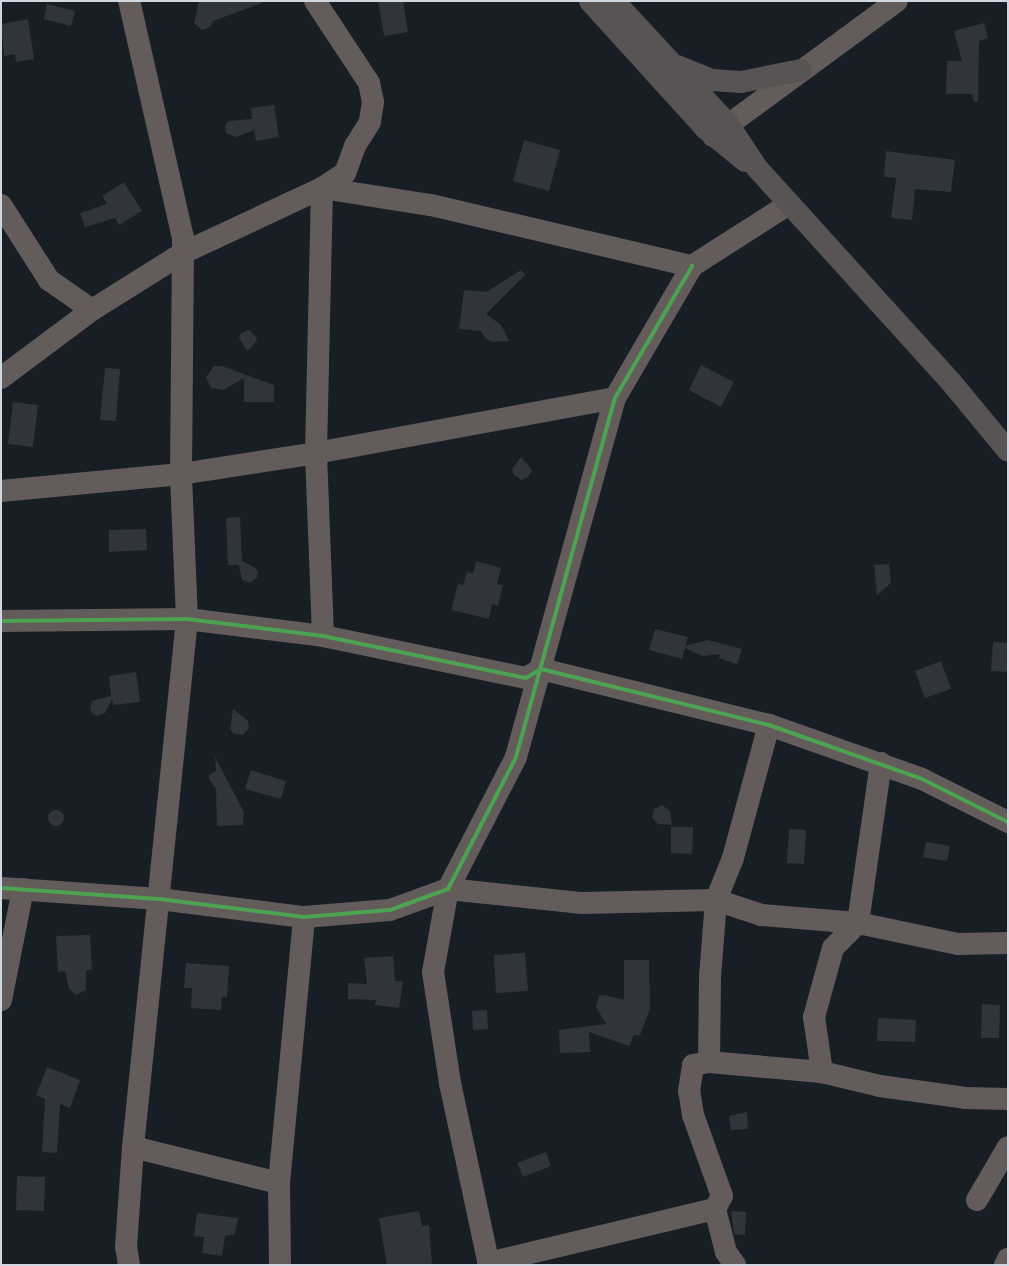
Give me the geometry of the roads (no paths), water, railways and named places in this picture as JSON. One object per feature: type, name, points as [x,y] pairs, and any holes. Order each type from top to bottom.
[{"type":"main road","points":[[590,1],[720,130]]},
{"type":"main road","points":[[614,1],[674,65],[736,155],[757,168],[951,382],[1008,451]]},
{"type":"main road","points":[[674,65],[712,80],[741,82],[801,70]]},
{"type":"street","points":[[129,1],[183,238],[181,474],[187,619],[133,1146],[126,1247],[129,1265]]},
{"type":"street","points":[[1,378],[92,310],[183,253],[322,188],[345,173],[355,146],[370,122],[373,102],[369,83],[315,1]]},
{"type":"street","points":[[720,130],[897,1]]},
{"type":"street","points":[[322,188],[431,205],[692,266]]},
{"type":"street","points":[[322,188],[316,453],[323,636]]},
{"type":"street","points":[[715,1210],[488,1264],[450,1083],[433,972],[448,889],[516,757],[615,398],[692,266],[789,204]]},
{"type":"street","points":[[1,205],[49,280],[92,310]]},
{"type":"street","points":[[1,491],[181,474],[316,453],[615,398]]},
{"type":"street","points":[[1,621],[187,619],[323,636],[526,678],[541,669],[769,725],[881,763],[922,779],[1008,822]]},
{"type":"street","points":[[709,1062],[710,976],[716,900],[733,858],[769,725]]},
{"type":"street","points":[[822,1072],[814,1016],[833,948],[858,923],[881,763]]},
{"type":"street","points":[[1,888],[23,888],[159,899],[304,918],[390,910],[448,889],[582,903],[716,900],[761,915],[858,923],[958,944],[1008,943]]},
{"type":"street","points":[[1,1000],[23,888]]},
{"type":"street","points":[[280,1265],[279,1183],[304,918]]},
{"type":"street","points":[[735,1265],[726,1252],[715,1210],[722,1196],[693,1115],[689,1091],[693,1065],[709,1062],[822,1072],[895,1088],[965,1098],[1008,1099]]},
{"type":"street","points":[[133,1146],[279,1183]]},
{"type":"street","points":[[977,1200],[1008,1146]]},
{"type":"street","points":[[1005,1265],[1008,1259]]}]
